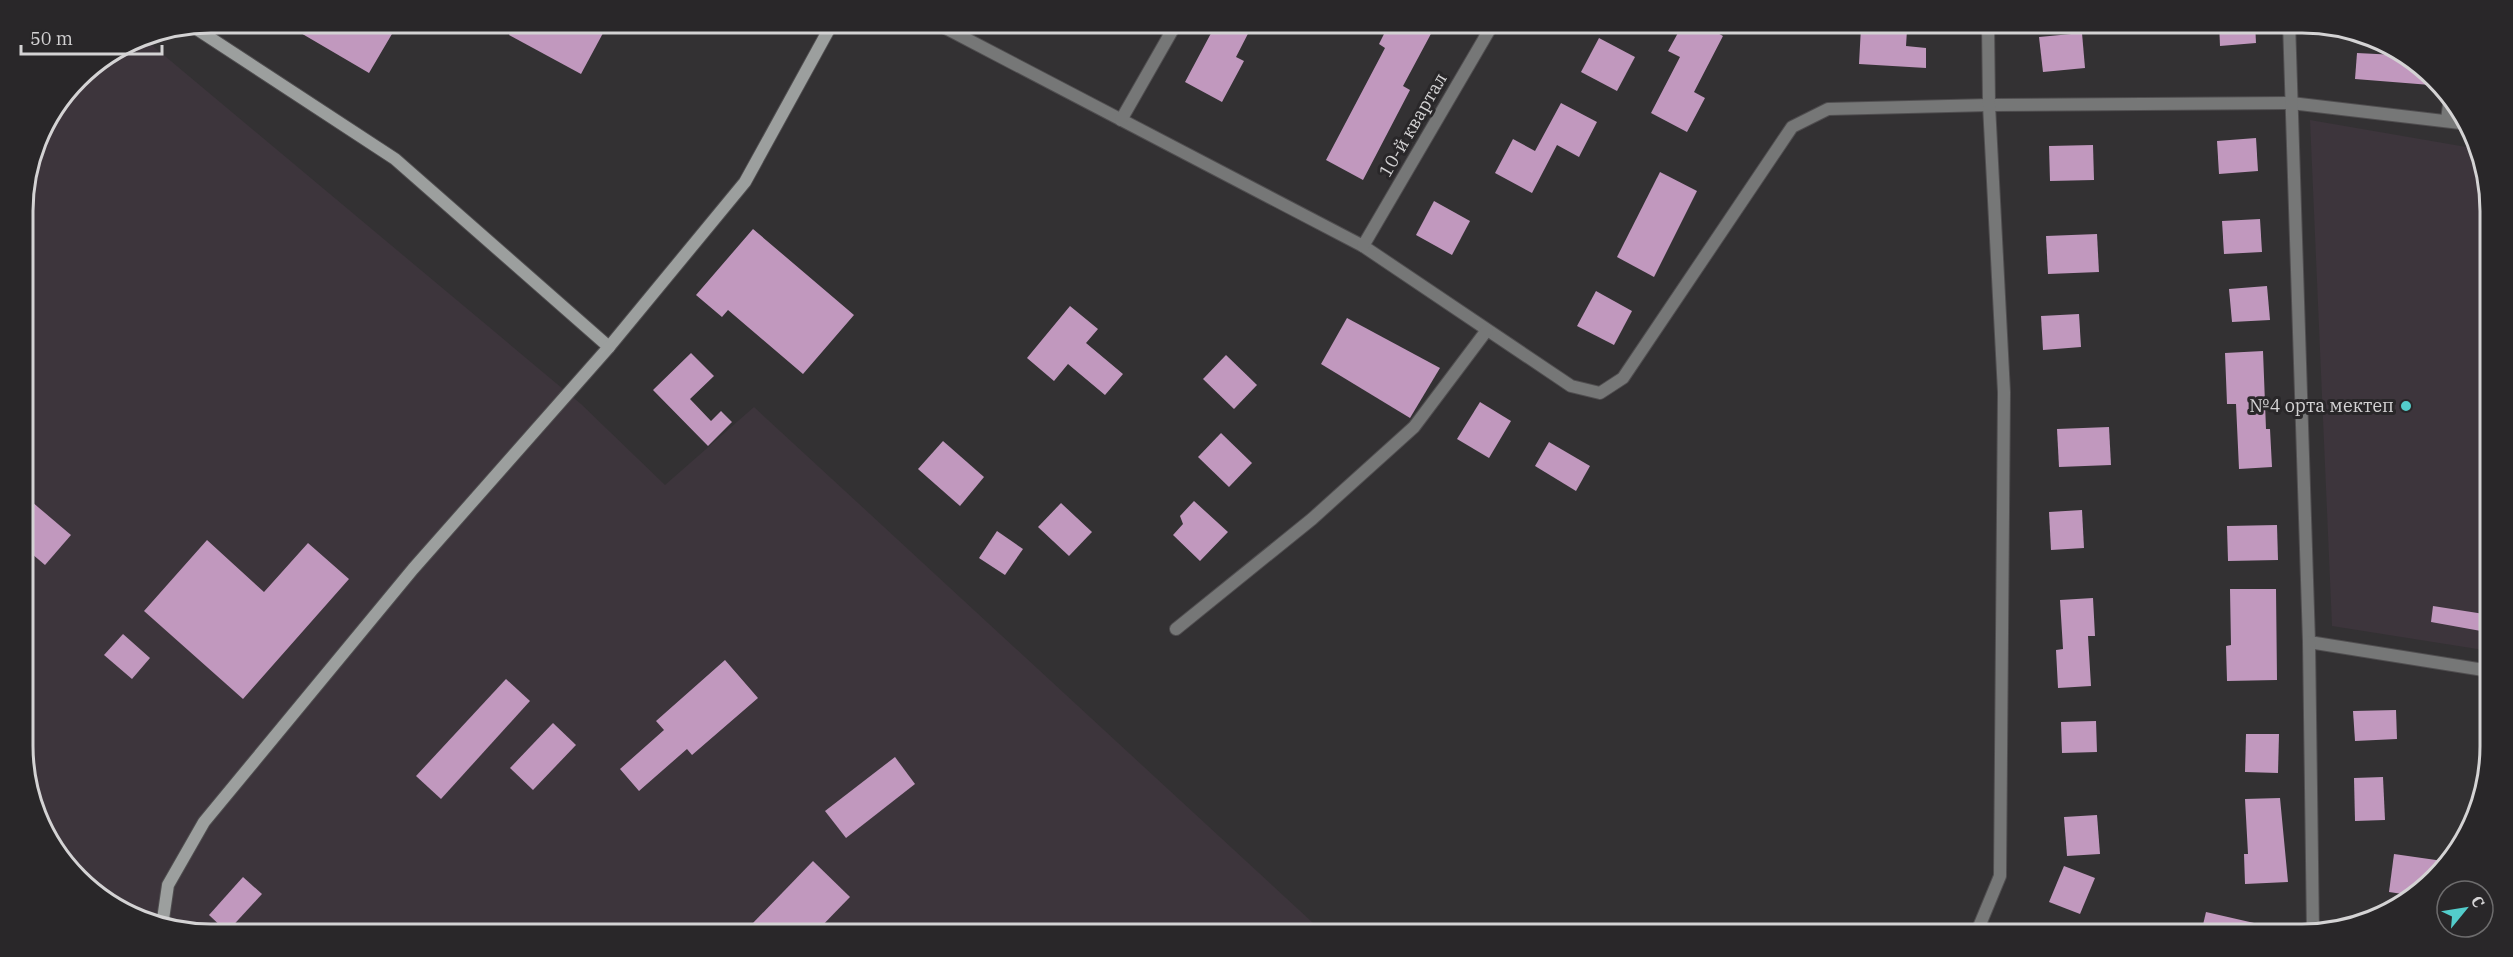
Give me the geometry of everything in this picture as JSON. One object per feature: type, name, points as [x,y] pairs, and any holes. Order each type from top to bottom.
[{"type":"street","points":[[203,33],[394,159],[609,347]]},
{"type":"street","points":[[163,918],[168,885],[204,822],[413,569],[609,347],[745,182],[827,33]]},
{"type":"street","points":[[955,33],[1363,246],[1571,387],[1600,393],[1623,378],[1792,127],[1828,109],[1989,105],[2291,103],[2456,122]]},
{"type":"street","points":[[1121,120],[1171,33]]},
{"type":"street","name":"10-й квартал","points":[[1363,246],[1488,33]]},
{"type":"street","points":[[1980,924],[2000,876],[2004,392],[1989,105],[1988,33]]},
{"type":"street","points":[[2289,33],[2309,642],[2313,924]]},
{"type":"street","points":[[2447,120],[2448,110]]},
{"type":"street","points":[[1176,629],[1312,519],[1414,427],[1487,330]]},
{"type":"street","points":[[2309,642],[2480,669]]},
{"type":"shaded area","points":[[150,44],[581,404],[665,485],[754,407],[1314,924],[211,924],[165,918],[132,906],[94,880],[63,845],[42,803],[33,757],[33,200],[36,176],[51,132],[63,112],[85,85],[112,63]]},
{"type":"shaded area","name":"№4 орта мектеп","points":[[2310,120],[2468,147],[2477,176],[2480,211],[2480,649],[2332,626]]},
{"type":"building","points":[[301,33],[393,33],[369,73]]},
{"type":"building","points":[[510,33],[603,33],[581,74],[509,35]]},
{"type":"building","points":[[1211,33],[1248,33],[1236,57],[1244,61],[1222,102],[1185,82]]},
{"type":"building","points":[[1384,33],[1431,33],[1403,86],[1410,90],[1363,180],[1326,160],[1385,48],[1379,44]]},
{"type":"building","points":[[1678,33],[1718,33],[1723,36],[1694,92],[1705,98],[1687,132],[1651,113],[1680,57],[1668,51]]},
{"type":"building","points":[[1861,33],[1907,33],[1906,46],[1926,48],[1926,68],[1859,64]]},
{"type":"building","points":[[2082,33],[2085,68],[2043,72],[2039,37]]},
{"type":"building","points":[[2219,33],[2256,33],[2256,43],[2220,46]]},
{"type":"building","points":[[1599,38],[1635,57],[1617,91],[1581,72]]},
{"type":"building","points":[[2357,53],[2387,55],[2427,85],[2355,79]]},
{"type":"building","points":[[1561,103],[1597,122],[1579,157],[1557,145],[1532,193],[1495,173],[1513,139],[1535,151]]},
{"type":"building","points":[[2256,138],[2258,171],[2219,174],[2217,141]]},
{"type":"building","points":[[2093,145],[2094,180],[2050,181],[2049,146]]},
{"type":"building","points":[[1660,172],[1697,191],[1654,277],[1617,257]]},
{"type":"building","points":[[1434,201],[1470,221],[1452,255],[1416,235]]},
{"type":"building","points":[[2260,219],[2262,252],[2224,254],[2222,221]]},
{"type":"building","points":[[753,229],[854,315],[803,374],[728,310],[722,317],[696,295]]},
{"type":"building","points":[[2097,234],[2099,272],[2048,274],[2046,236]]},
{"type":"building","points":[[2267,286],[2270,320],[2232,322],[2229,289]]},
{"type":"building","points":[[1596,291],[1632,311],[1614,345],[1577,326]]},
{"type":"building","points":[[1070,306],[1098,329],[1086,343],[1123,374],[1105,395],[1068,364],[1054,381],[1027,358]]},
{"type":"building","points":[[2079,314],[2081,347],[2043,350],[2041,316]]},
{"type":"building","points":[[1347,318],[1440,368],[1410,418],[1321,364]]},
{"type":"building","points":[[2263,351],[2266,429],[2270,429],[2272,467],[2239,469],[2236,404],[2227,404],[2225,353]]},
{"type":"building","points":[[691,353],[714,376],[690,399],[711,421],[721,411],[732,422],[708,446],[653,390]]},
{"type":"building","points":[[1226,355],[1257,385],[1234,409],[1203,379]]},
{"type":"building","points":[[1480,402],[1511,421],[1489,458],[1457,439]]},
{"type":"building","points":[[2109,427],[2111,465],[2059,467],[2057,429]]},
{"type":"building","points":[[1221,433],[1252,463],[1229,487],[1198,457]]},
{"type":"building","points":[[943,441],[984,477],[960,506],[918,469]]},
{"type":"building","points":[[1549,442],[1590,466],[1576,491],[1535,466]]},
{"type":"building","points":[[1194,501],[1228,532],[1200,561],[1173,535],[1183,524],[1180,516]]},
{"type":"building","points":[[33,503],[71,535],[45,565],[33,555]]},
{"type":"building","points":[[1061,503],[1092,532],[1069,556],[1038,527]]},
{"type":"building","points":[[2082,510],[2084,548],[2051,550],[2049,512]]},
{"type":"building","points":[[2277,525],[2278,560],[2228,561],[2227,526]]},
{"type":"building","points":[[997,531],[1023,549],[1005,575],[979,558]]},
{"type":"building","points":[[207,540],[264,592],[308,543],[349,579],[243,699],[144,611]]},
{"type":"building","points":[[2230,589],[2276,589],[2277,680],[2227,681],[2226,646],[2231,645]]},
{"type":"building","points":[[2093,598],[2095,636],[2088,636],[2091,686],[2058,688],[2056,650],[2063,649],[2060,600]]},
{"type":"building","points":[[2433,606],[2480,613],[2480,631],[2431,622]]},
{"type":"building","points":[[123,634],[150,658],[132,679],[104,655]]},
{"type":"building","points":[[725,660],[758,698],[692,755],[687,749],[639,791],[620,769],[664,730],[656,721]]},
{"type":"building","points":[[506,679],[530,701],[441,799],[416,776]]},
{"type":"building","points":[[2396,710],[2397,739],[2355,741],[2353,711]]},
{"type":"building","points":[[2096,721],[2097,752],[2062,753],[2061,722]]},
{"type":"building","points":[[553,723],[576,745],[533,790],[510,768]]},
{"type":"building","points":[[2246,734],[2279,734],[2278,773],[2245,772]]},
{"type":"building","points":[[895,757],[915,784],[846,838],[825,811]]},
{"type":"building","points":[[2383,777],[2385,820],[2355,821],[2354,778]]},
{"type":"building","points":[[2280,798],[2288,882],[2245,884],[2244,854],[2248,854],[2245,799]]},
{"type":"building","points":[[2097,815],[2100,854],[2067,856],[2064,817]]},
{"type":"building","points":[[2394,854],[2438,860],[2428,872],[2400,894],[2389,892]]},
{"type":"building","points":[[813,861],[850,897],[824,924],[752,924]]},
{"type":"building","points":[[2064,866],[2095,878],[2080,914],[2049,902]]},
{"type":"building","points":[[243,877],[262,894],[234,924],[219,924],[209,915]]},
{"type":"building","points":[[2206,912],[2258,924],[2203,924]]},
{"type":"place","name":"№4 орта мектеп","points":[[2406,406]]}]
